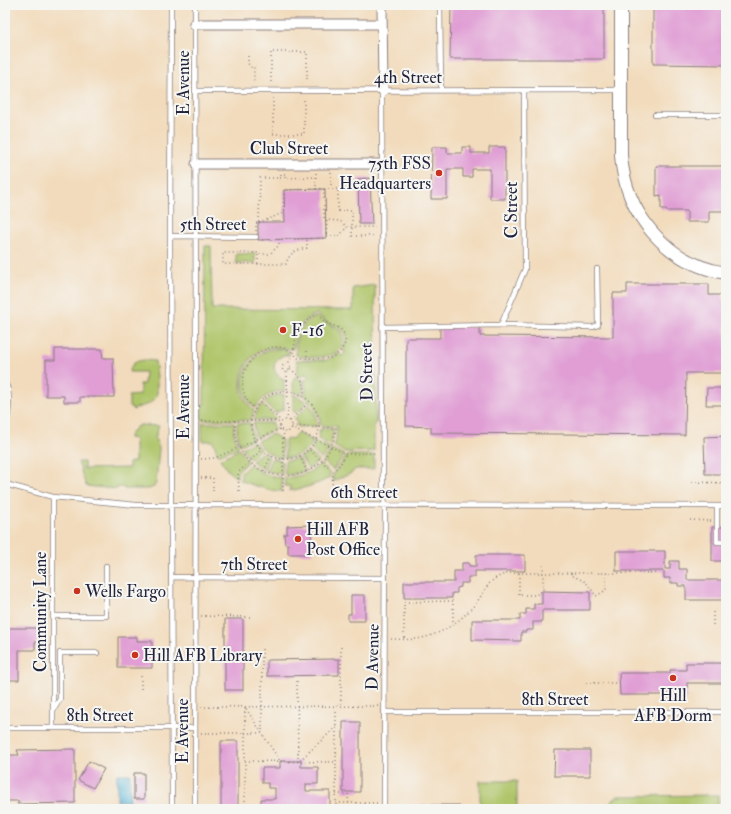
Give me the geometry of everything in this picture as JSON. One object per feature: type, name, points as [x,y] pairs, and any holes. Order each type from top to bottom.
[{"type":"main road","points":[[621,5],[622,170],[630,197],[640,216],[657,238],[676,254],[702,267],[726,272]]},
{"type":"street","points":[[382,5],[382,91]]},
{"type":"street","points":[[194,24],[382,24]]},
{"type":"street","name":"Club Street","points":[[196,164],[382,164]]},
{"type":"lane","name":"E Avenue","points":[[170,5],[172,809]]},
{"type":"lane","name":"E Avenue","points":[[195,5],[195,809]]},
{"type":"lane","points":[[440,5],[441,90]]},
{"type":"lane","name":"C Street","points":[[501,324],[525,269],[524,90]]},
{"type":"lane","name":"4th Street","points":[[196,91],[621,90]]},
{"type":"lane","points":[[382,91],[382,164]]},
{"type":"lane","points":[[655,115],[726,115]]},
{"type":"lane","name":"D Street","points":[[382,164],[383,492],[385,505]]},
{"type":"lane","name":"5th Street","points":[[170,236],[256,237]]},
{"type":"lane","points":[[382,327],[501,324],[593,327],[598,325],[597,269]]},
{"type":"lane","points":[[5,383],[8,391],[8,415],[6,422]]},
{"type":"lane","name":"6th Street","points":[[5,484],[53,497],[136,505],[726,506]]},
{"type":"lane","name":"Community Lane","points":[[53,497],[53,728]]},
{"type":"lane","name":"D Avenue","points":[[384,809],[385,505]]},
{"type":"lane","points":[[717,506],[717,542],[726,542]]},
{"type":"lane","points":[[53,616],[106,616],[106,566]]},
{"type":"lane","name":"7th Street","points":[[171,577],[385,578]]},
{"type":"lane","points":[[53,653],[97,653]]},
{"type":"lane","points":[[53,710],[60,699],[60,653]]},
{"type":"lane","name":"8th Street","points":[[384,712],[726,712]]},
{"type":"lane","name":"8th Street","points":[[5,728],[195,728]]},
{"type":"path","points":[[271,82],[271,52],[307,52],[307,82]]},
{"type":"path","points":[[248,56],[248,64],[251,67],[254,67],[254,82]]},
{"type":"path","points":[[273,98],[273,134],[304,134],[304,98]]},
{"type":"path","points":[[331,169],[331,189]]},
{"type":"path","points":[[316,172],[316,189]]},
{"type":"path","points":[[260,222],[260,178],[281,178],[281,174],[285,174],[285,178],[316,177]]},
{"type":"path","points":[[347,227],[340,236],[327,236],[326,238],[256,239],[256,223],[283,213],[284,190],[316,189],[338,189],[338,211],[352,210],[352,236],[375,236]]},
{"type":"path","points":[[324,189],[324,220],[340,221],[347,227],[375,227]]},
{"type":"path","points":[[327,220],[327,236]]},
{"type":"path","points":[[279,239],[279,245],[270,254],[258,254],[258,252],[223,252],[223,264],[286,264],[288,258],[293,252],[307,248],[307,239]]},
{"type":"path","points":[[258,254],[258,264]]},
{"type":"path","points":[[255,410],[246,399],[242,386],[244,373],[247,366],[257,354],[269,349],[282,348],[287,349],[293,353],[298,358],[329,358],[342,348],[345,334],[338,328],[324,322],[320,317],[314,316],[309,318],[298,332],[293,353],[288,364],[290,369],[302,378],[305,388],[303,397]]},
{"type":"path","points":[[307,351],[307,358]]},
{"type":"path","points":[[287,372],[283,371],[282,367],[284,364],[288,364]]},
{"type":"path","points":[[287,420],[287,372],[290,369]]},
{"type":"path","points":[[288,392],[303,397],[309,402],[317,414],[319,427],[316,440],[309,449],[300,456],[283,459],[271,456],[262,449],[255,440],[252,429],[252,421],[255,410],[261,402],[273,394],[288,392]]},
{"type":"path","points":[[261,402],[281,422]]},
{"type":"path","points":[[290,422],[309,402]]},
{"type":"path","points":[[287,420],[290,422],[291,427]]},
{"type":"path","points":[[201,422],[281,422],[287,420]]},
{"type":"path","points":[[235,422],[235,432],[240,447],[249,461],[264,471],[283,476],[297,475],[307,472],[315,467],[332,448],[336,428],[291,427]]},
{"type":"path","points":[[280,429],[281,422]]},
{"type":"path","points":[[284,432],[289,431],[291,427]]},
{"type":"path","points":[[291,427],[346,454],[377,454]]},
{"type":"path","points":[[201,459],[215,458],[280,429]]},
{"type":"path","points":[[280,429],[284,432]]},
{"type":"path","points":[[283,491],[284,432]]},
{"type":"path","points":[[239,491],[238,473],[262,449]]},
{"type":"path","points":[[309,449],[332,472]]},
{"type":"path","points":[[332,488],[332,472],[341,463],[346,454]]},
{"type":"path","points":[[264,471],[271,456]]},
{"type":"path","points":[[300,456],[307,472]]},
{"type":"path","points":[[201,478],[213,478],[213,492]]},
{"type":"path","points":[[692,482],[726,483]]},
{"type":"path","points":[[690,520],[711,521]]},
{"type":"path","points":[[519,573],[519,595],[536,595],[543,590],[543,565]]},
{"type":"path","points":[[571,572],[571,575],[586,582],[596,596],[606,590],[606,573]]},
{"type":"path","points":[[391,639],[425,637],[443,630],[470,610],[487,586],[495,579],[509,573],[657,573]]},
{"type":"path","points":[[404,639],[404,602],[453,601],[453,624]]},
{"type":"path","points":[[713,612],[713,625]]},
{"type":"path","points":[[195,616],[253,617]]},
{"type":"path","points":[[262,646],[262,733]]},
{"type":"path","points":[[341,647],[341,707]]},
{"type":"path","points":[[141,676],[141,690]]},
{"type":"path","points":[[298,681],[298,762]]},
{"type":"path","points":[[586,684],[615,683]]},
{"type":"path","points":[[195,707],[384,706]]},
{"type":"path","points":[[245,707],[245,809]]},
{"type":"path","points":[[245,707],[280,761]]},
{"type":"path","points":[[336,707],[336,809]]},
{"type":"path","points":[[298,762],[336,727]]},
{"type":"path","points":[[195,733],[262,733]]},
{"type":"path","points":[[245,761],[336,762]]},
{"type":"path","points":[[336,794],[348,794],[349,809]]},
{"type":"path","points":[[336,803],[384,803]]},
{"type":"green space","points":[[205,246],[211,246],[212,309],[353,310],[353,288],[375,285],[376,422],[374,425],[374,451],[344,452],[334,446],[337,426],[321,426],[316,410],[305,396],[306,389],[303,380],[308,379],[309,376],[305,374],[301,377],[297,373],[298,366],[296,360],[327,360],[339,353],[342,356],[345,353],[343,350],[346,338],[344,332],[317,314],[310,316],[302,324],[297,334],[293,349],[276,347],[265,349],[252,357],[247,364],[241,378],[241,386],[246,401],[254,410],[251,420],[201,420],[202,405],[204,405]]},
{"type":"green space","points":[[255,253],[255,263],[236,263],[236,254]]},
{"type":"green space","points":[[313,317],[319,317],[342,332],[343,341],[337,352],[320,357],[301,357],[296,355],[296,344],[299,333],[308,320]]},
{"type":"green space","points":[[281,349],[288,351],[289,355],[279,358],[274,365],[274,369],[279,376],[284,379],[284,391],[275,392],[267,396],[255,408],[244,392],[243,380],[246,369],[258,355],[263,352]]},
{"type":"green space","points":[[145,360],[155,361],[157,396],[149,404],[134,410],[129,406],[129,396],[140,395],[140,384],[144,384],[145,372],[129,372],[135,363]]},
{"type":"green space","points":[[297,376],[302,385],[302,395],[293,391],[293,379]]},
{"type":"green space","points":[[284,394],[284,409],[275,413],[264,402],[273,396]]},
{"type":"green space","points":[[293,394],[307,402],[296,413],[293,411]]},
{"type":"green space","points":[[262,404],[276,418],[274,420],[254,420],[257,411]]},
{"type":"green space","points":[[309,404],[315,413],[318,426],[298,427],[295,418]]},
{"type":"green space","points":[[202,423],[234,423],[234,433],[238,447],[218,455],[213,441],[202,441]]},
{"type":"green space","points":[[237,423],[250,423],[253,439],[240,445],[237,433]]},
{"type":"green space","points":[[253,423],[273,423],[274,430],[256,438]]},
{"type":"green space","points":[[140,425],[159,426],[155,438],[159,448],[156,483],[154,487],[149,489],[124,489],[123,487],[118,487],[117,489],[86,486],[78,462],[84,462],[84,469],[129,468],[129,463],[135,461],[135,439],[129,438],[129,436],[136,427]]},
{"type":"green space","points":[[320,429],[334,429],[331,445],[318,439]]},
{"type":"green space","points":[[298,433],[314,441],[301,453],[285,458],[285,440],[293,438]]},
{"type":"green space","points":[[273,434],[282,440],[282,458],[274,456],[268,452],[257,441]]},
{"type":"green space","points":[[254,442],[260,449],[250,459],[242,448]]},
{"type":"green space","points":[[316,442],[330,448],[321,459],[311,449]]},
{"type":"green space","points":[[239,449],[248,461],[237,472],[237,478],[228,471],[220,459]]},
{"type":"green space","points":[[332,449],[344,455],[333,470],[323,461]]},
{"type":"green space","points":[[262,452],[269,457],[264,470],[252,461]]},
{"type":"green space","points":[[309,452],[319,461],[308,469],[301,457]]},
{"type":"green space","points":[[347,455],[374,455],[374,469],[355,469],[352,473],[333,481],[333,474]]},
{"type":"green space","points":[[272,458],[282,461],[282,474],[266,471]]},
{"type":"green space","points":[[299,458],[305,471],[285,475],[285,461]]},
{"type":"green space","points":[[250,464],[264,474],[282,478],[282,491],[269,490],[241,481],[241,473]]},
{"type":"green space","points":[[321,464],[330,473],[330,477],[316,484],[289,491],[290,486],[285,486],[285,478],[304,474]]},
{"type":"green space","points":[[480,781],[517,781],[517,809],[480,809]]},
{"type":"green space","points":[[718,795],[718,809],[610,809],[610,803],[618,796]]},
{"type":"water","points":[[117,774],[130,774],[130,801],[117,801]]},
{"type":"building","points":[[451,5],[604,5],[604,59],[450,59]]},
{"type":"building","points":[[653,5],[726,5],[726,65],[653,64]]},
{"type":"building","name":"75th FSS Headquarters","points":[[432,147],[447,147],[447,153],[462,153],[462,147],[471,147],[471,153],[489,153],[489,147],[505,147],[505,199],[490,199],[490,169],[472,169],[472,177],[463,177],[463,169],[447,169],[447,199],[431,199]]},
{"type":"building","points":[[656,166],[726,166],[726,211],[709,211],[709,222],[687,222],[687,211],[666,211],[666,209],[661,209],[661,195],[656,196]]},
{"type":"building","points":[[370,178],[372,224],[359,224],[358,179]]},
{"type":"building","points":[[325,189],[326,238],[258,240],[258,222],[285,222],[284,190]]},
{"type":"building","points":[[627,284],[709,284],[709,295],[723,295],[723,301],[726,301],[726,365],[723,365],[723,373],[686,373],[685,435],[431,433],[431,427],[406,426],[406,338],[440,338],[440,327],[480,327],[480,336],[613,337],[613,293],[627,293]]},
{"type":"building","points":[[55,349],[102,349],[103,358],[113,358],[114,397],[80,397],[80,402],[64,402],[64,396],[46,396],[46,360],[55,360]]},
{"type":"building","points":[[707,388],[726,388],[726,405],[706,405]]},
{"type":"building","points":[[726,436],[726,474],[705,474],[704,437]]},
{"type":"building","name":"Hill AFB Post Office","points":[[311,525],[312,554],[288,554],[288,544],[285,544],[284,534],[287,534],[287,526]]},
{"type":"building","points":[[712,527],[726,527],[726,561],[712,561]]},
{"type":"building","points":[[616,551],[665,551],[665,569],[670,569],[670,561],[679,561],[679,569],[687,569],[687,580],[726,580],[726,600],[686,600],[686,586],[678,586],[678,583],[670,583],[670,578],[664,578],[664,571],[616,571]]},
{"type":"building","points":[[476,555],[525,555],[525,571],[475,571],[475,577],[468,577],[468,583],[461,583],[461,587],[457,588],[457,593],[452,593],[452,598],[404,598],[404,582],[454,582],[454,571],[462,571],[462,563],[469,563],[469,566],[476,566]]},
{"type":"building","points":[[542,591],[590,592],[590,610],[542,610],[542,622],[533,622],[533,630],[521,632],[521,641],[472,640],[472,620],[520,620],[520,614],[526,614],[526,609],[534,609],[534,604],[542,604]]},
{"type":"building","points":[[351,595],[365,595],[365,621],[348,621],[348,614],[351,614]]},
{"type":"building","points":[[5,613],[7,613],[7,628],[41,628],[41,642],[35,642],[35,650],[19,650],[19,680],[5,680]]},
{"type":"building","points":[[225,619],[243,619],[243,690],[225,690]]},
{"type":"building","name":"Hill AFB Library","points":[[118,637],[137,637],[137,641],[152,641],[152,668],[118,668]]},
{"type":"building","points":[[339,659],[339,675],[267,676],[267,660]]},
{"type":"building","name":"Hill AFB Dorm","points":[[686,663],[726,663],[726,683],[687,683],[687,698],[669,698],[669,695],[620,695],[619,673],[670,673],[670,670],[686,670]]},
{"type":"building","points":[[343,722],[360,722],[360,792],[343,792]]},
{"type":"building","points":[[221,741],[238,741],[238,809],[221,809]]},
{"type":"building","points":[[75,749],[75,803],[17,804],[19,801],[6,801],[5,755],[19,755],[17,750]]},
{"type":"building","points":[[555,750],[590,750],[590,776],[554,776]]},
{"type":"building","points":[[89,761],[104,769],[93,788],[78,780]]},
{"type":"building","points":[[280,761],[301,761],[301,767],[318,767],[318,784],[306,784],[306,791],[330,791],[330,809],[261,808],[261,799],[275,799],[275,788],[268,788],[268,783],[262,783],[262,768],[280,768]]},
{"type":"building","points":[[134,773],[144,773],[144,799],[134,799]]},
{"type":"building","points":[[408,805],[459,805],[459,809],[408,809]]},
{"type":"place","name":"75th FSS Headquarters","points":[[439,173]]},
{"type":"place","name":"F-16","points":[[283,330]]},
{"type":"place","name":"Hill AFB Post Office","points":[[298,539]]},
{"type":"place","name":"Wells Fargo","points":[[77,591]]},
{"type":"place","name":"Hill AFB Library","points":[[135,655]]},
{"type":"place","name":"Hill AFB Dorm","points":[[673,678]]}]
